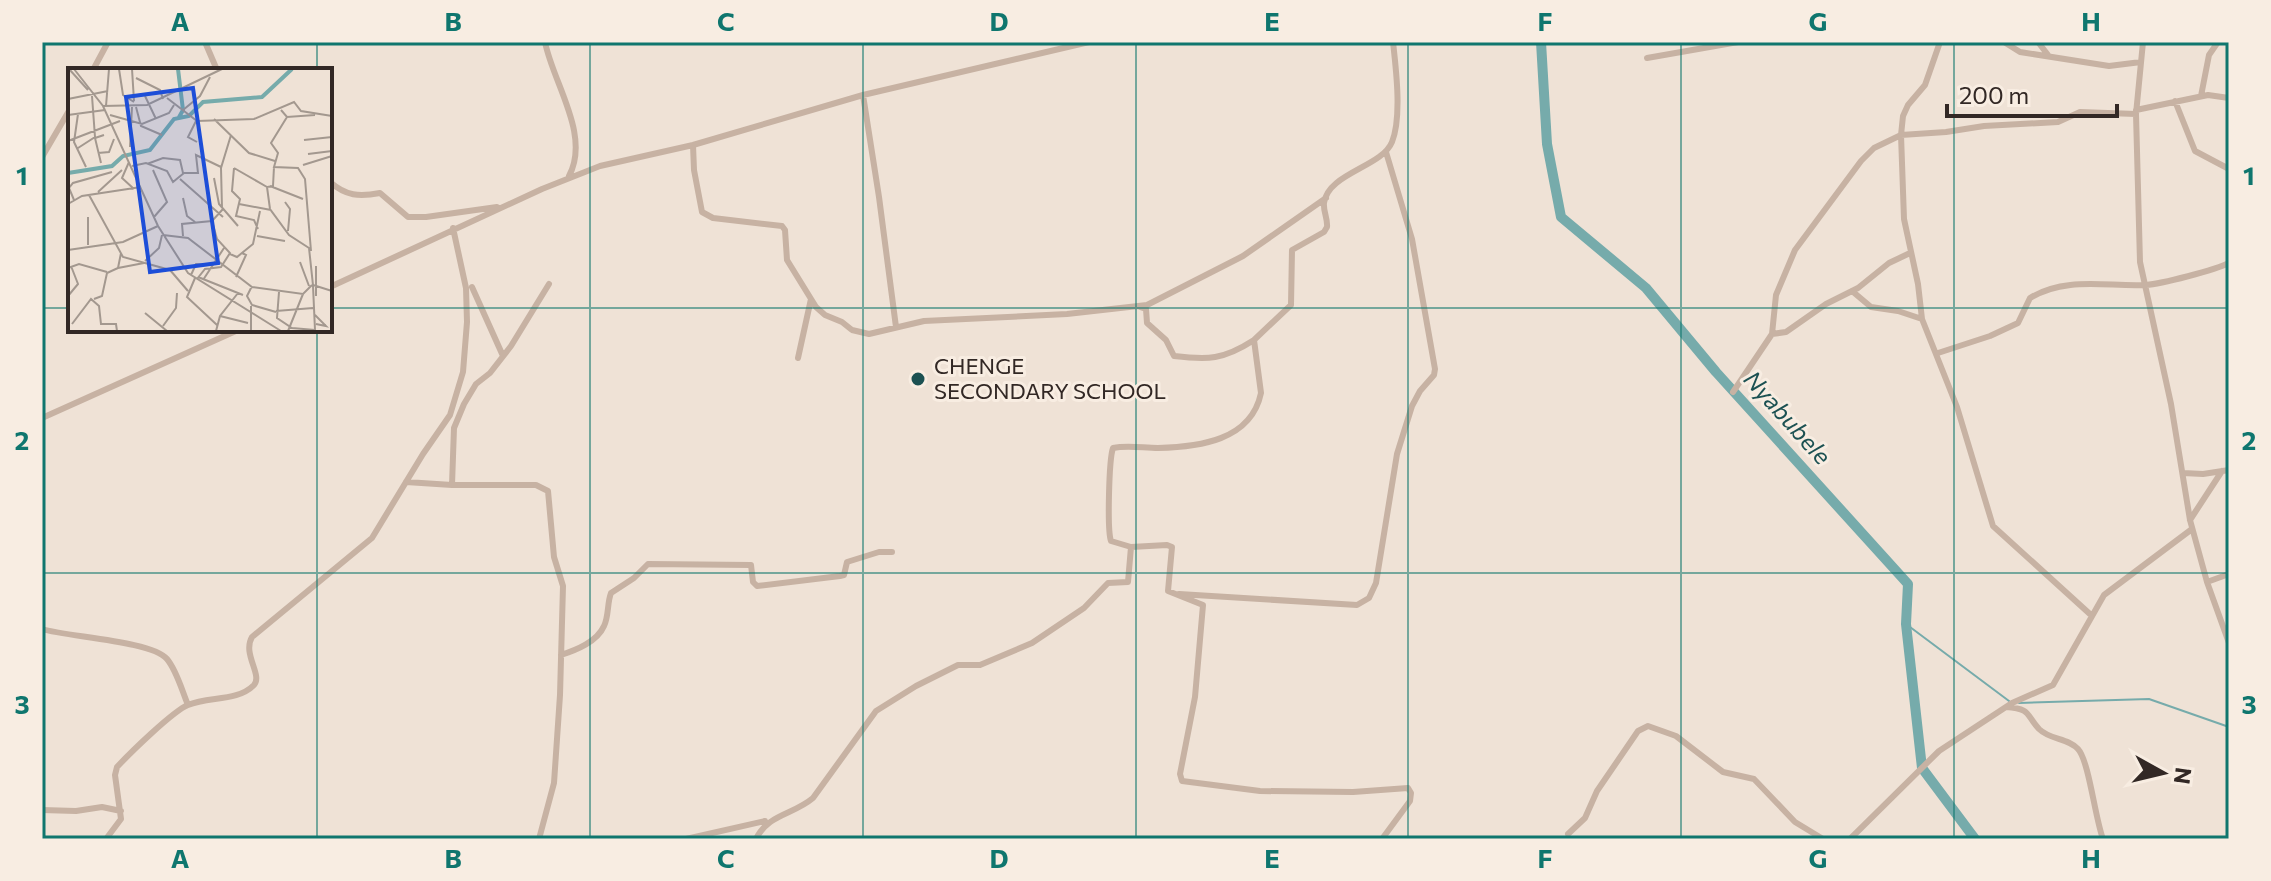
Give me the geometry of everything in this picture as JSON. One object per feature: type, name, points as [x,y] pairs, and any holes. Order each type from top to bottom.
[{"type":"street","points":[[94,68],[108,42]]},
{"type":"street","points":[[205,42],[216,68]]},
{"type":"street","points":[[545,42],[577,147],[576,163],[569,177]]},
{"type":"street","points":[[332,286],[453,228],[600,166],[693,145],[863,95],[1089,42]]},
{"type":"street","points":[[693,145],[702,212],[713,218],[782,226],[787,260],[811,298],[825,315],[859,334],[924,321],[1140,307],[1164,298],[1243,256],[1326,198],[1345,177],[1386,152],[1395,128],[1393,42]]},
{"type":"street","points":[[1647,58],[1738,42]]},
{"type":"street","points":[[1940,42],[1925,85],[1903,116],[1901,135],[1902,193],[1922,319],[1957,407],[1993,526],[2091,615]]},
{"type":"street","points":[[2004,42],[2020,52],[2113,67],[2141,62]]},
{"type":"street","points":[[2038,42],[2049,56]]},
{"type":"street","points":[[2143,42],[2136,112],[2140,262],[2192,529],[2229,643]]},
{"type":"street","points":[[2201,96],[2209,55],[2218,42]]},
{"type":"street","points":[[1733,392],[1772,334],[1776,295],[1795,250],[1869,151],[1901,135],[2058,122],[2080,112],[2136,112],[2211,94],[2229,98]]},
{"type":"street","points":[[863,95],[896,327]]},
{"type":"street","points":[[2175,101],[2195,151],[2229,169]]},
{"type":"street","points":[[42,157],[68,112]]},
{"type":"street","points":[[1171,593],[1357,605],[1369,598],[1376,583],[1401,440],[1412,406],[1435,369],[1412,239],[1386,152]]},
{"type":"street","points":[[332,184],[344,193],[361,196],[380,193],[408,217],[508,205]]},
{"type":"street","points":[[1140,307],[1145,308],[1147,323],[1166,340],[1174,356],[1195,360],[1226,356],[1254,340],[1291,305],[1292,250],[1324,232],[1327,227],[1326,198]]},
{"type":"street","points":[[106,839],[118,826],[121,811],[115,775],[117,767],[188,705],[206,699],[240,695],[255,684],[257,678],[248,647],[252,637],[372,538],[450,415],[463,372],[467,322],[466,288],[453,228]]},
{"type":"street","points":[[1772,334],[1786,332],[1830,301],[1852,291],[1889,263],[1910,253]]},
{"type":"street","points":[[1938,353],[1993,335],[2018,323],[2030,298],[2057,288],[2100,283],[2146,285],[2211,271],[2229,263]]},
{"type":"street","points":[[452,485],[453,438],[459,413],[476,384],[490,373],[503,356],[549,284]]},
{"type":"street","points":[[472,287],[503,356]]},
{"type":"street","points":[[1852,291],[1871,307],[1922,319]]},
{"type":"street","points":[[798,358],[811,298]]},
{"type":"street","points":[[42,418],[234,332]]},
{"type":"street","points":[[1254,340],[1261,393],[1244,424],[1227,437],[1199,445],[1113,448],[1109,537],[1114,543],[1131,547],[1172,547],[1167,586],[1171,593],[1201,603],[1203,609],[1193,707],[1180,774],[1182,781],[1260,791],[1353,792],[1408,788],[1410,801],[1382,839]]},
{"type":"street","points":[[2183,473],[2195,475],[2226,470]]},
{"type":"street","points":[[2190,520],[2226,470]]},
{"type":"street","points":[[406,482],[536,485],[548,491],[554,557],[563,586],[554,783],[539,839]]},
{"type":"street","points":[[1850,839],[1939,751],[2006,707],[2053,685],[2091,615],[2110,588],[2192,529]]},
{"type":"street","points":[[686,839],[737,830],[803,806],[813,798],[876,711],[958,665],[980,665],[1025,647],[1084,608],[1108,583],[1128,582],[1131,547]]},
{"type":"street","points":[[561,655],[576,650],[599,633],[605,625],[611,593],[648,564],[751,565],[753,582],[757,586],[844,575],[847,562],[879,552],[892,552]]},
{"type":"street","points":[[2207,582],[2229,574]]},
{"type":"street","points":[[42,629],[57,634],[109,639],[161,654],[170,664],[188,705]]},
{"type":"street","points":[[2006,707],[2025,710],[2043,732],[2078,749],[2088,771],[2096,821],[2103,839]]},
{"type":"street","points":[[1568,834],[1585,818],[1597,791],[1638,731],[1648,726],[1676,736],[1723,772],[1754,779],[1795,822],[1823,839]]},
{"type":"street","points":[[42,810],[76,811],[102,807],[121,811]]},
{"type":"street","points":[[756,839],[768,820]]},
{"type":"waterway","name":"Nyabubele","points":[[1541,42],[1547,144],[1561,217],[1646,288],[1716,372],[1908,584],[1906,624],[1922,768],[1975,839]]},
{"type":"waterway","points":[[1906,624],[2009,701]]},
{"type":"waterway","points":[[2019,703],[2149,699],[2229,727]]},
{"type":"place","name":"CHENGE SECONDARY SCHOOL","points":[[918,379]]}]
